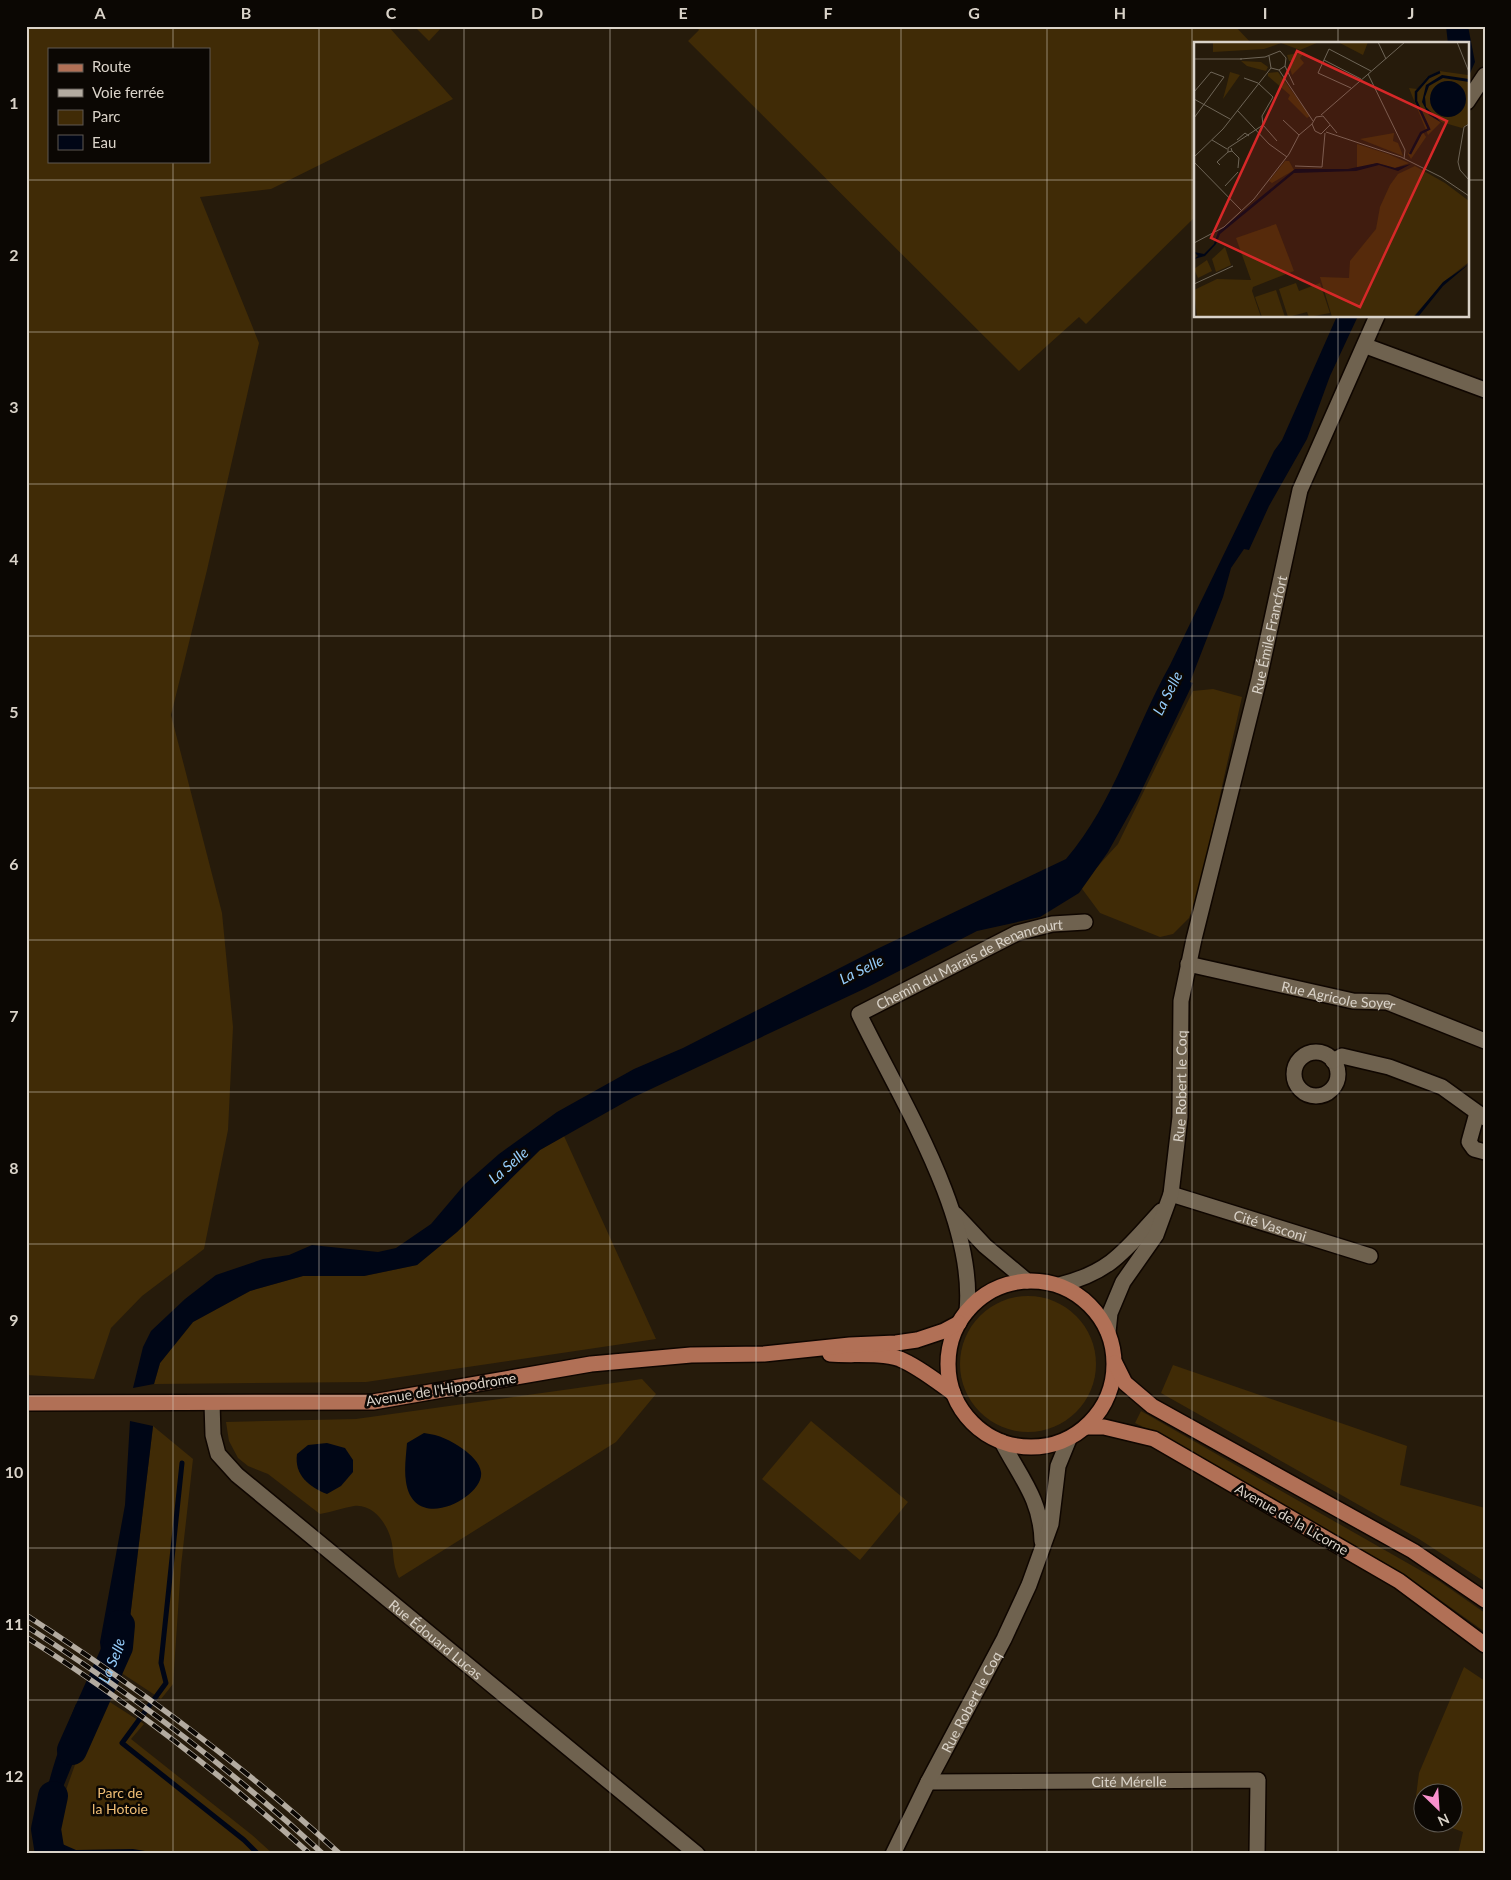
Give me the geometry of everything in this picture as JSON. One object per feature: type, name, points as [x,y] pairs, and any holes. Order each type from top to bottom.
[{"type":"main road","points":[[1115,1364],[1111,1387],[1102,1409],[1086,1428],[1068,1439],[1047,1446],[1024,1447],[1002,1442],[986,1434],[972,1423],[961,1409],[953,1393],[949,1376],[948,1358],[952,1340],[963,1317],[979,1299],[994,1290],[1010,1284],[1027,1281],[1059,1286],[1075,1293],[1089,1303],[1100,1317],[1108,1332],[1115,1364],[1126,1383],[1152,1406],[1413,1551],[1485,1600]]},
{"type":"main road","name":"Avenue de l'Hippodrome","points":[[26,1403],[373,1402],[590,1364],[692,1355],[794,1352],[917,1340],[944,1331],[963,1317]]},
{"type":"main road","name":"Avenue de l'Hippodrome","points":[[794,1352],[881,1356],[900,1359],[920,1369],[953,1393]]},
{"type":"main road","name":"Avenue de la Licorne","points":[[1086,1428],[1104,1426],[1154,1439],[1399,1581],[1485,1645]]},
{"type":"street","points":[[1468,100],[1485,75]]},
{"type":"street","name":"Rue Émile Francfort","points":[[1188,964],[1259,679],[1300,490],[1377,318]]},
{"type":"street","points":[[1366,346],[1485,390]]},
{"type":"street","name":"Chemin du Marais de Renancourt","points":[[954,1213],[920,1137],[859,1014],[1017,933],[1052,924],[1085,922]]},
{"type":"street","name":"Rue Agricole Soyer","points":[[1188,964],[1353,1001],[1387,1002],[1485,1041]]},
{"type":"street","name":"Rue Robert le Coq","points":[[1108,1332],[1110,1313],[1123,1282],[1156,1235],[1168,1200],[1180,1117],[1181,1001],[1188,964]]},
{"type":"street","points":[[1333,1062],[1342,1056],[1389,1067],[1442,1087],[1481,1115],[1469,1142],[1474,1149],[1485,1152]]},
{"type":"street","points":[[1059,1286],[1079,1281],[1106,1268],[1122,1254],[1168,1200]]},
{"type":"street","name":"Cité Vasconi","points":[[1168,1200],[1370,1256]]},
{"type":"street","points":[[954,1213],[985,1246],[1027,1281]]},
{"type":"street","points":[[954,1213],[969,1292],[963,1317]]},
{"type":"street","name":"Rue Édouard Lucas","points":[[212,1403],[213,1435],[218,1454],[237,1475],[697,1854]]},
{"type":"street","name":"Rue Robert le Coq","points":[[893,1854],[928,1782],[1004,1639],[1029,1585],[1051,1524],[1058,1466],[1068,1439]]},
{"type":"street","name":"Rue Robert le Coq","points":[[1002,1442],[1036,1504],[1041,1521],[1042,1547]]},
{"type":"street","name":"Cité Mérelle","points":[[928,1782],[1258,1780],[1257,1854]]},
{"type":"green space","points":[[26,26],[388,26],[453,99],[271,189],[200,197],[259,343],[207,570],[171,715],[222,913],[233,1027],[228,1130],[204,1249],[142,1296],[111,1328],[94,1379],[26,1375]]},
{"type":"green space","points":[[414,26],[443,26],[429,41]]},
{"type":"green space","points":[[696,26],[1235,26],[1250,42],[1194,42],[1194,218],[1086,324],[1079,317],[1019,371],[688,41],[699,30]]},
{"type":"green space","points":[[1213,689],[1242,697],[1197,898],[1189,918],[1173,934],[1160,937],[1100,913],[1080,886],[1118,844],[1193,691]]},
{"type":"green space","points":[[564,1136],[656,1339],[366,1382],[154,1384],[160,1363],[193,1322],[250,1291],[303,1276],[364,1276],[417,1265],[457,1232],[540,1150]]},
{"type":"green space","points":[[1028,1296],[1054,1301],[1076,1316],[1091,1338],[1096,1364],[1091,1390],[1076,1412],[1054,1427],[1028,1432],[1002,1427],[980,1412],[965,1390],[960,1364],[965,1338],[980,1316],[1002,1301]]},
{"type":"green space","points":[[1173,1365],[1407,1446],[1400,1485],[1485,1508],[1485,1582],[1419,1539],[1161,1393]]},
{"type":"green space","points":[[642,1379],[656,1394],[616,1442],[399,1578],[390,1536],[385,1525],[377,1515],[361,1506],[320,1514],[268,1474],[248,1466],[238,1458],[229,1441],[226,1422],[356,1419]]},
{"type":"green space","points":[[1141,1411],[1439,1581],[1485,1613],[1485,1632],[1401,1572],[1162,1436],[1135,1423]]},
{"type":"green space","points":[[811,1421],[908,1502],[860,1560],[762,1479]]},
{"type":"green space","points":[[153,1426],[193,1459],[181,1566],[173,1684],[161,1699],[117,1670],[125,1660]]},
{"type":"green space","points":[[1464,1667],[1485,1681],[1485,1854],[1458,1854],[1464,1832],[1464,1782],[1418,1782],[1419,1773]]},
{"type":"green space","name":"Parc de la Hotoie","points":[[102,1697],[144,1724],[131,1739],[252,1835],[273,1854],[34,1854],[44,1852],[93,1714]]},
{"type":"water","points":[[1446,26],[1468,26],[1475,62],[1468,78],[1468,42],[1448,42]]},
{"type":"water","points":[[1336,318],[1357,318],[1330,376],[1307,439],[1269,506],[1249,550],[1244,549],[1231,568],[1223,597],[1190,682],[1193,683],[1137,800],[1108,852],[1079,893],[1040,917],[977,931],[866,988],[634,1097],[540,1150],[457,1232],[417,1265],[364,1276],[303,1276],[250,1291],[193,1322],[160,1363],[154,1384],[133,1388],[143,1347],[151,1331],[185,1299],[216,1275],[263,1259],[289,1255],[312,1245],[378,1252],[396,1248],[431,1224],[465,1184],[499,1154],[557,1112],[634,1069],[683,1048],[879,948],[1066,859],[1083,837],[1111,790],[1157,689],[1274,451],[1282,440]]},
{"type":"water","points":[[130,1421],[153,1426],[125,1660],[117,1670],[102,1659],[100,1642],[125,1505]]},
{"type":"water","points":[[424,1433],[440,1437],[466,1451],[477,1462],[481,1472],[479,1482],[472,1492],[448,1506],[434,1509],[422,1506],[412,1498],[406,1482],[407,1443]]},
{"type":"water","points":[[327,1443],[345,1448],[353,1460],[353,1472],[341,1486],[327,1494],[314,1488],[300,1474],[297,1454],[308,1445]]},
{"type":"water","points":[[76,1704],[93,1714],[59,1797],[54,1834],[40,1838],[47,1788]]},
{"type":"water","points":[[60,1843],[76,1850],[133,1849],[163,1854],[39,1854],[37,1849]]},
{"type":"waterway","points":[[182,1463],[161,1663],[166,1683],[122,1743],[244,1840],[258,1854]]},
{"type":"waterway","name":"La Selle","points":[[72,1750],[118,1647],[120,1625]]},
{"type":"waterway","name":"La Selle","points":[[50,1854],[46,1829],[53,1796]]},
{"type":"railway","points":[[26,1615],[108,1670],[188,1728],[265,1789],[340,1854]]},
{"type":"railway","points":[[26,1626],[104,1678],[217,1762],[323,1854]]},
{"type":"railway","points":[[26,1637],[64,1661],[137,1713],[208,1767],[310,1854]]}]
